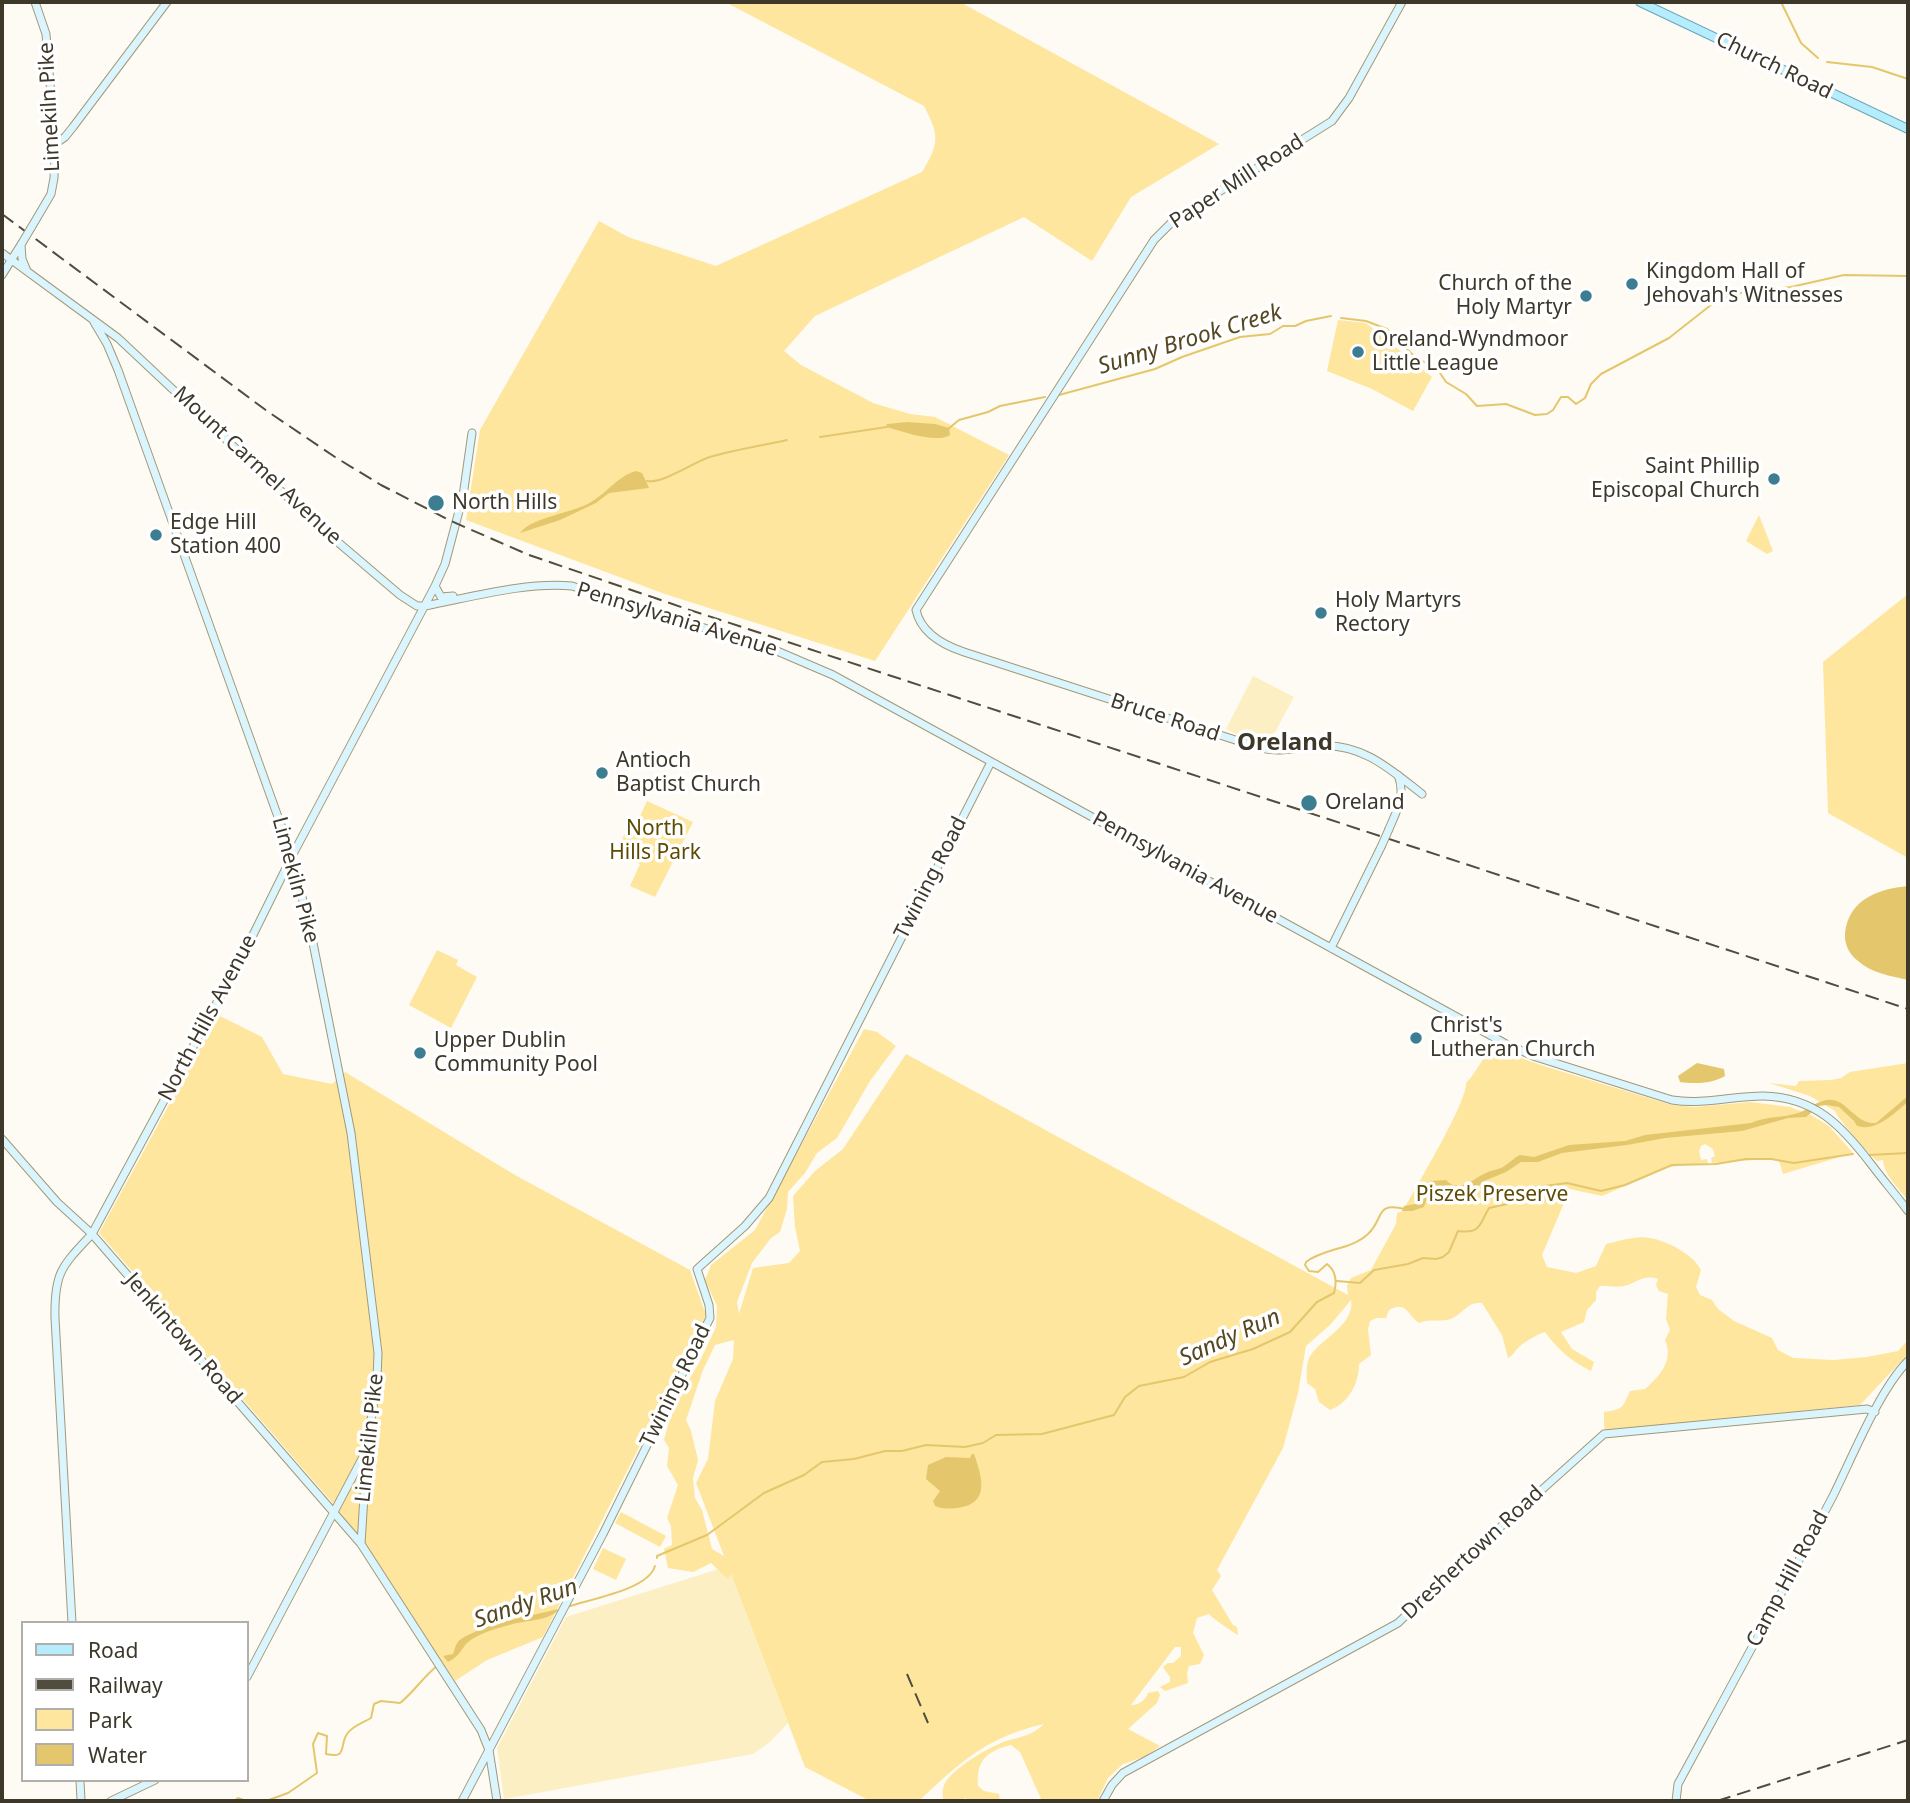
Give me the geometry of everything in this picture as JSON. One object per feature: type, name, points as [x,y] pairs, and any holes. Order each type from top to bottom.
[{"type":"main road","name":"Church Road","points":[[1640,2],[1908,129]]},
{"type":"street","name":"Limekiln Pike","points":[[35,2],[46,34],[55,144],[54,178],[51,194],[12,260],[92,318],[107,344],[292,856],[312,938],[355,1164],[378,1353],[360,1544]]},
{"type":"street","points":[[55,144],[73,127],[167,2]]},
{"type":"street","name":"Paper Mill Road","points":[[916,614],[917,604],[1154,240],[1174,220],[1332,121],[1345,106],[1402,2]]},
{"type":"street","points":[[22,244],[22,260],[27,271]]},
{"type":"street","points":[[2,253],[12,260],[2,275]]},
{"type":"street","name":"Mount Carmel Avenue","points":[[92,318],[174,389],[323,529],[400,595],[417,606],[425,606]]},
{"type":"street","name":"North Hills Avenue","points":[[72,1621],[55,1296],[58,1278],[64,1265],[92,1234],[247,947],[292,856],[435,586],[448,555],[463,496],[472,433]]},
{"type":"street","name":"Pennsylvania Avenue","points":[[425,606],[551,584],[584,589],[777,651],[833,675],[1508,1045],[1545,1060],[1680,1101],[1768,1096],[1804,1104],[1817,1110],[1839,1124],[1908,1211]]},
{"type":"street","points":[[435,586],[441,597],[471,597]]},
{"type":"street","name":"Bruce Road","points":[[916,614],[937,640],[951,648],[1260,748],[1283,750],[1336,746],[1374,758],[1422,793]]},
{"type":"street","name":"Twining Road","points":[[462,1801],[603,1534],[710,1318],[709,1305],[697,1269],[745,1226],[769,1198],[991,762]]},
{"type":"street","points":[[1331,948],[1381,848],[1401,801],[1397,774]]},
{"type":"street","name":"Jenkintown Road","points":[[2,1139],[57,1202],[92,1234],[360,1544]]},
{"type":"street","name":"Camp Hill Road","points":[[1676,1801],[1678,1784],[1804,1552],[1871,1411],[1881,1402],[1908,1361]]},
{"type":"street","name":"Dreshertown Road","points":[[1103,1801],[1112,1784],[1123,1773],[1398,1623],[1458,1565],[1604,1434],[1871,1411]]},
{"type":"street","points":[[248,1675],[358,1471],[367,1448]]},
{"type":"street","points":[[360,1544],[481,1730],[489,1750],[497,1801]]},
{"type":"street","points":[[80,1782],[81,1801]]},
{"type":"street","points":[[111,1801],[151,1782]]},
{"type":"shaded area","points":[[1253,676],[1294,697],[1269,743],[1242,731],[1240,736],[1226,729]]},
{"type":"shaded area","points":[[728,1566],[788,1723],[770,1742],[753,1754],[504,1799],[497,1748],[566,1617]]},
{"type":"green space","points":[[725,2],[960,2],[1219,144],[1131,197],[1092,261],[1024,217],[815,316],[784,351],[801,365],[873,403],[910,414],[935,417],[1009,455],[875,661],[665,594],[466,520],[480,430],[599,221],[628,237],[716,266],[922,172],[932,154],[935,132],[924,106]]},
{"type":"green space","points":[[1338,320],[1366,323],[1432,377],[1413,411],[1372,389],[1327,371]]},
{"type":"green space","points":[[1759,515],[1773,551],[1767,554],[1746,541]]},
{"type":"green space","points":[[1908,594],[1908,858],[1828,813],[1823,662]]},
{"type":"green space","name":"North Hills Park","points":[[647,801],[693,822],[655,897],[630,886],[640,864],[616,853],[629,824],[635,827]]},
{"type":"green space","points":[[437,950],[458,960],[456,965],[477,977],[451,1028],[409,1005]]},
{"type":"green space","points":[[218,1015],[262,1037],[283,1074],[332,1084],[345,1072],[515,1175],[690,1270],[706,1315],[543,1637],[487,1660],[455,1681],[330,1500],[99,1233]]},
{"type":"green space","name":"Piszek Preserve","points":[[864,1029],[877,1032],[896,1046],[870,1081],[837,1138],[817,1153],[805,1173],[788,1192],[787,1209],[780,1232],[771,1238],[752,1263],[737,1302],[739,1314],[753,1268],[789,1263],[800,1251],[793,1196],[815,1171],[843,1149],[906,1054],[1348,1295],[1347,1286],[1351,1278],[1371,1270],[1396,1224],[1397,1213],[1403,1211],[1450,1126],[1466,1083],[1496,1045],[1547,1067],[1672,1105],[1695,1107],[1750,1102],[1790,1107],[1829,1126],[1853,1153],[1783,1174],[1779,1161],[1769,1159],[1712,1163],[1711,1158],[1715,1156],[1713,1149],[1705,1144],[1699,1151],[1701,1160],[1707,1159],[1708,1163],[1668,1167],[1602,1196],[1570,1189],[1542,1255],[1547,1267],[1576,1273],[1596,1266],[1606,1244],[1645,1237],[1671,1245],[1692,1259],[1701,1270],[1696,1287],[1700,1295],[1712,1300],[1718,1309],[1734,1321],[1772,1338],[1778,1350],[1793,1358],[1834,1360],[1867,1357],[1898,1351],[1908,1340],[1908,1354],[1860,1405],[1606,1431],[1604,1412],[1622,1407],[1630,1391],[1645,1389],[1656,1379],[1667,1361],[1665,1340],[1670,1330],[1666,1319],[1668,1294],[1659,1291],[1656,1285],[1658,1279],[1644,1278],[1621,1287],[1600,1286],[1596,1292],[1596,1300],[1587,1310],[1584,1322],[1561,1332],[1572,1349],[1594,1362],[1591,1371],[1565,1354],[1545,1332],[1526,1342],[1508,1358],[1502,1335],[1482,1303],[1470,1305],[1449,1319],[1419,1323],[1403,1308],[1395,1307],[1389,1310],[1386,1318],[1370,1321],[1368,1329],[1371,1355],[1359,1364],[1352,1392],[1343,1403],[1330,1410],[1319,1402],[1315,1389],[1307,1383],[1307,1363],[1311,1354],[1347,1318],[1351,1310],[1351,1300],[1331,1324],[1306,1346],[1298,1393],[1283,1448],[1217,1570],[1221,1576],[1212,1590],[1233,1625],[1237,1627],[1238,1635],[1209,1614],[1197,1618],[1193,1633],[1204,1655],[1200,1664],[1189,1666],[1188,1683],[1165,1691],[1160,1687],[1170,1682],[1170,1677],[1163,1667],[1181,1656],[1181,1647],[1175,1647],[1131,1705],[1141,1702],[1148,1693],[1158,1691],[1160,1695],[1157,1703],[1128,1729],[1160,1746],[1144,1757],[1123,1764],[1108,1778],[1097,1801],[1042,1801],[1020,1752],[1011,1745],[989,1754],[984,1758],[979,1770],[978,1786],[984,1791],[999,1794],[1000,1801],[971,1801],[965,1798],[961,1801],[943,1801],[944,1785],[948,1779],[971,1759],[1006,1741],[1031,1733],[1044,1724],[1024,1729],[990,1744],[948,1774],[919,1801],[870,1801],[805,1767],[731,1574],[728,1579],[711,1563],[693,1572],[668,1568],[664,1549],[672,1545],[671,1526],[667,1518],[678,1485],[667,1466],[669,1448],[664,1440],[674,1404],[699,1363],[716,1327],[717,1306],[705,1280],[711,1265],[755,1230]],"holes":[[[734,1340],[733,1359],[715,1401],[708,1459],[696,1483],[724,1556],[712,1549],[702,1510],[695,1498],[693,1478],[698,1460],[686,1420],[703,1370],[715,1345]]]},
{"type":"green space","points":[[1908,1063],[1908,1200],[1889,1176],[1883,1160],[1877,1161],[1873,1158],[1835,1111],[1810,1096],[1769,1083],[1796,1086],[1799,1081],[1831,1080],[1850,1072]]},
{"type":"green space","points":[[621,1512],[666,1536],[660,1547],[615,1523]]},
{"type":"green space","points":[[603,1548],[626,1559],[616,1580],[593,1569]]},
{"type":"water","points":[[907,422],[949,428],[950,435],[928,437],[886,427],[887,424]]},
{"type":"water","points":[[636,471],[642,473],[649,488],[609,493],[596,503],[560,520],[520,533],[543,519],[591,502]]},
{"type":"water","points":[[1908,886],[1908,980],[1863,965],[1846,945],[1845,933],[1852,912],[1867,898],[1886,890]]},
{"type":"water","points":[[1697,1063],[1724,1069],[1725,1076],[1703,1083],[1680,1082],[1678,1076]]},
{"type":"water","points":[[1908,1096],[1908,1102],[1897,1111],[1871,1126],[1857,1126],[1839,1107],[1826,1105],[1819,1106],[1806,1117],[1788,1118],[1742,1131],[1665,1138],[1562,1153],[1538,1162],[1521,1162],[1480,1185],[1455,1191],[1444,1186],[1430,1188],[1424,1207],[1402,1211],[1404,1206],[1425,1198],[1424,1185],[1430,1181],[1446,1180],[1461,1186],[1501,1168],[1520,1155],[1534,1157],[1569,1145],[1625,1141],[1645,1135],[1751,1123],[1798,1113],[1828,1100],[1839,1102],[1865,1121],[1876,1123]]},
{"type":"water","points":[[972,1454],[981,1480],[979,1495],[975,1501],[957,1508],[935,1506],[933,1501],[940,1491],[926,1479],[928,1465],[946,1457],[970,1458]]},
{"type":"water","points":[[559,1609],[544,1618],[477,1636],[448,1662],[443,1656],[453,1654],[459,1640],[471,1633]]},
{"type":"waterway","points":[[1781,2],[1801,43],[1818,58]]},
{"type":"waterway","points":[[1827,62],[1872,67],[1908,79]]},
{"type":"waterway","name":"Sunny Brook Creek","points":[[1341,318],[1366,321],[1387,329],[1414,356],[1438,370],[1446,382],[1466,394],[1477,406],[1506,404],[1535,415],[1547,414],[1553,410],[1561,397],[1568,397],[1576,404],[1585,398],[1591,384],[1601,374],[1669,338],[1716,301],[1744,292],[1791,287],[1844,275],[1908,276]]},
{"type":"waterway","name":"Sunny Brook Creek","points":[[1059,395],[1155,369],[1240,337],[1270,334],[1283,326],[1295,326],[1331,316]]},
{"type":"waterway","name":"Sunny Brook Creek","points":[[948,429],[959,420],[1000,406],[1045,397]]},
{"type":"waterway","name":"Sunny Brook Creek","points":[[820,437],[887,427]]},
{"type":"waterway","name":"Sunny Brook Creek","points":[[647,481],[668,477],[717,455],[787,440]]},
{"type":"waterway","points":[[1869,1155],[1908,1153]]},
{"type":"waterway","points":[[1337,1281],[1360,1283],[1374,1270],[1408,1264],[1423,1258],[1443,1257],[1449,1252],[1458,1231],[1475,1230],[1489,1208],[1507,1204],[1522,1189],[1567,1183],[1601,1191],[1625,1185],[1672,1165],[1716,1164],[1746,1159],[1794,1163],[1853,1154]]},
{"type":"waterway","name":"Sandy Run","points":[[657,1558],[707,1535],[764,1493],[804,1475],[822,1462],[854,1459],[926,1445],[965,1447],[983,1443],[996,1435],[1042,1434],[1114,1415],[1125,1397],[1139,1386],[1184,1377],[1210,1362],[1253,1349],[1290,1332],[1317,1302],[1334,1293],[1335,1277],[1330,1267],[1327,1264],[1318,1272],[1309,1271],[1306,1262],[1361,1239],[1373,1228],[1384,1210],[1395,1207],[1405,1209]]},
{"type":"waterway","name":"Sandy Run","points":[[567,1607],[630,1587],[642,1581],[655,1566]]},
{"type":"waterway","name":"Sandy Run","points":[[266,1801],[288,1793],[317,1773],[313,1744],[318,1733],[327,1736],[326,1754],[337,1755],[342,1750],[349,1731],[371,1718],[374,1704],[381,1701],[400,1703],[437,1666]]},
{"type":"waterway","name":"Sandy Run","points":[[234,1801],[238,1798],[246,1801]]},
{"type":"railway","points":[[2,214],[267,411],[335,457],[381,485],[451,521],[529,555],[1908,1009]]},
{"type":"railway","points":[[907,1674],[928,1723]]},
{"type":"railway","points":[[1717,1801],[1908,1740]]},
{"type":"place","name":"Kingdom Hall of Jehovah's Witnesses","points":[[1632,284]]},
{"type":"place","name":"Church of the Holy Martyr","points":[[1586,296]]},
{"type":"place","name":"Oreland-Wyndmoor Little League","points":[[1358,352]]},
{"type":"place","name":"Saint Phillip Episcopal Church","points":[[1774,479]]},
{"type":"place","name":"North Hills","points":[[436,503]]},
{"type":"place","name":"Edge Hill Station 400","points":[[156,535]]},
{"type":"place","name":"Holy Martyrs Rectory","points":[[1321,613]]},
{"type":"place","name":"Antioch Baptist Church","points":[[602,773]]},
{"type":"place","name":"Oreland","points":[[1309,803]]},
{"type":"place","name":"Christ's Lutheran Church","points":[[1416,1038]]},
{"type":"place","name":"Upper Dublin Community Pool","points":[[420,1053]]},
{"type":"district","name":"Oreland","points":[[1285,743]]}]
